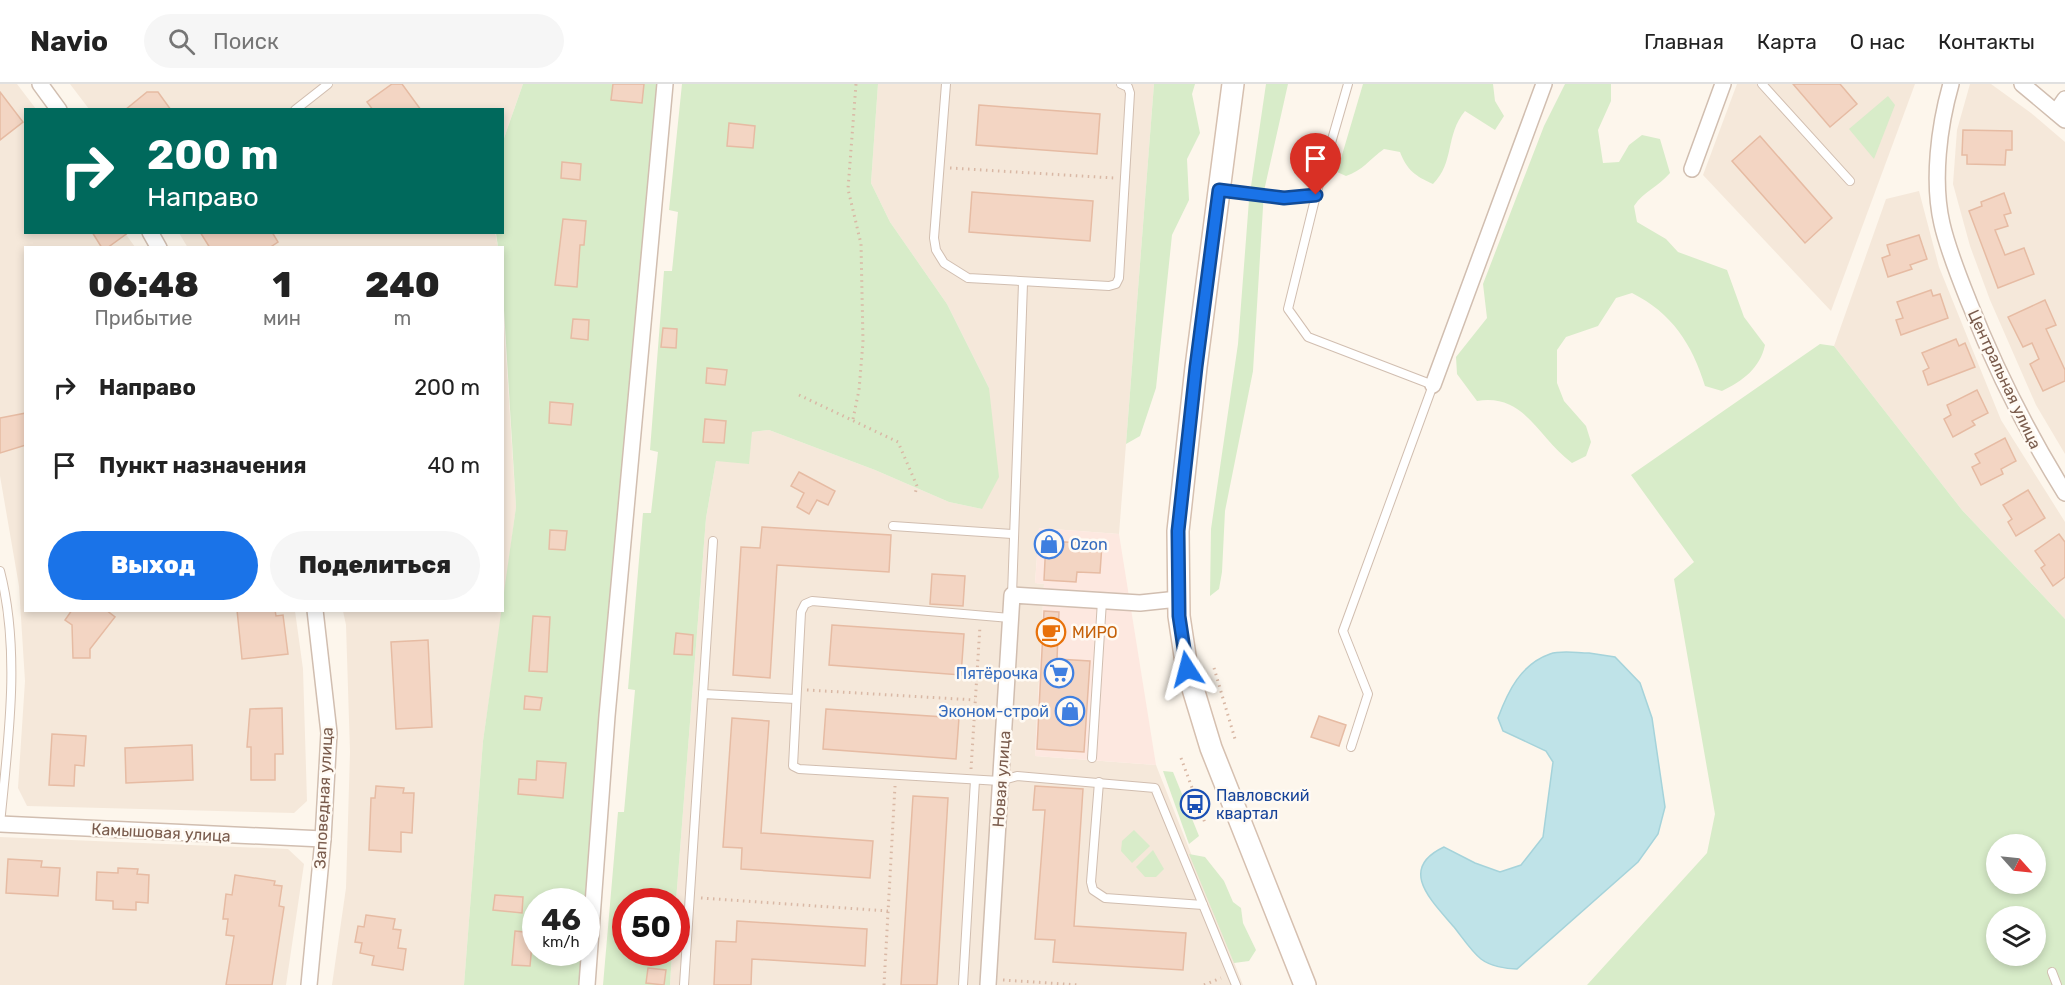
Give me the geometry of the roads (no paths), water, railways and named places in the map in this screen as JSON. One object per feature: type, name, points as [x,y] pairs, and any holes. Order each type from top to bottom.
[{"type":"main road","points":[[1233,84],[1196,367],[1178,531],[1178,598],[1187,669],[1197,705],[1305,985]]},
{"type":"street","points":[[40,84],[58,108]]},
{"type":"street","points":[[587,985],[607,716],[665,84]]},
{"type":"street","points":[[1433,385],[1544,84]]},
{"type":"street","points":[[1692,169],[1723,84]]},
{"type":"street","name":"Центральная улица","points":[[1951,84],[1944,108],[1938,162],[1941,223],[1988,350],[2035,444],[2065,493]]},
{"type":"street","points":[[2022,84],[2062,110]]},
{"type":"street","points":[[1012,595],[1140,603],[1178,598]]},
{"type":"street","name":"Новая улица","points":[[988,982],[1012,595]]},
{"type":"street","name":"Заповедная улица","points":[[309,985],[323,839],[329,734],[315,612]]},
{"type":"street","name":"Камышовая улица","points":[[0,824],[323,839]]},
{"type":"lane","points":[[298,108],[328,84]]},
{"type":"lane","points":[[946,84],[934,238],[936,250],[944,263],[968,278],[1023,283],[1109,286],[1116,284],[1119,278],[1125,179],[1130,93],[1128,87],[1121,84]]},
{"type":"lane","points":[[1348,84],[1316,195],[1288,309],[1308,337],[1433,385],[1343,631],[1368,694],[1351,747]]},
{"type":"lane","points":[[1762,84],[1850,181]]},
{"type":"lane","points":[[1219,190],[1284,198],[1316,195]]},
{"type":"lane","points":[[1012,595],[1012,534],[1023,283]]},
{"type":"lane","points":[[893,526],[1012,534]]},
{"type":"lane","points":[[684,985],[713,541]]},
{"type":"lane","points":[[0,571],[5,589],[10,661],[7,751],[0,824]]},
{"type":"lane","points":[[1010,618],[812,601],[805,604],[801,612],[793,766],[799,769],[973,780],[1000,781],[1017,776],[1155,788],[1236,985]]},
{"type":"lane","points":[[1092,758],[1102,601]]},
{"type":"lane","points":[[703,694],[796,699]]},
{"type":"lane","points":[[963,985],[973,780]]},
{"type":"lane","points":[[1099,782],[1091,882],[1093,890],[1105,898],[1203,905]]},
{"type":"lane","points":[[2052,972],[2057,985]]},
{"type":"water","points":[[1554,653],[1589,653],[1615,657],[1640,683],[1652,718],[1665,807],[1658,834],[1638,862],[1517,969],[1503,968],[1481,959],[1437,907],[1423,886],[1421,875],[1423,865],[1430,856],[1444,847],[1475,863],[1500,872],[1521,865],[1543,837],[1553,762],[1546,751],[1503,731],[1498,718],[1511,689],[1531,664]]},
{"type":"place","name":"Ozon","points":[[1049,544]]},
{"type":"place","name":"МИРО","points":[[1051,632]]},
{"type":"place","name":"Пятёрочка","points":[[1059,673]]},
{"type":"place","name":"Эконом-строй","points":[[1070,711]]},
{"type":"place","name":"Павловский квартал","points":[[1195,804]]}]
